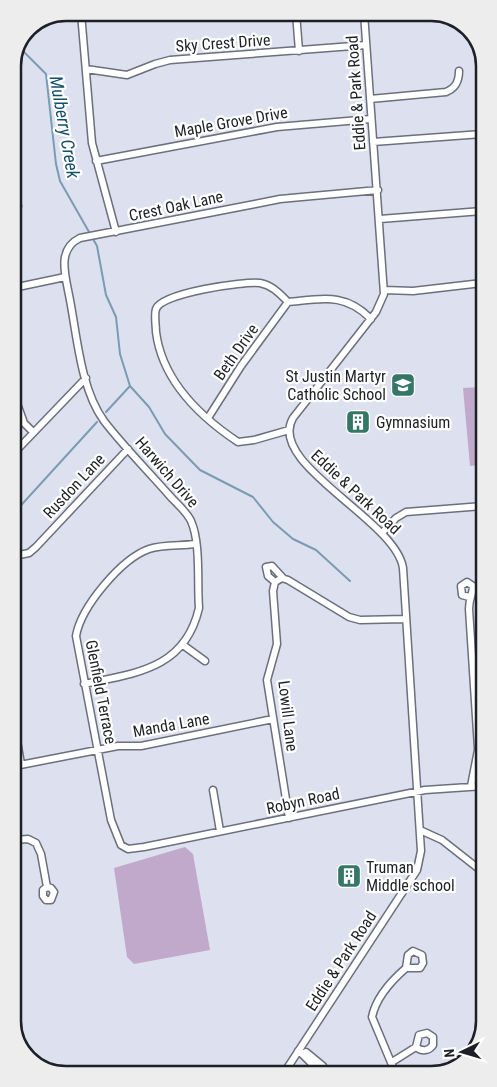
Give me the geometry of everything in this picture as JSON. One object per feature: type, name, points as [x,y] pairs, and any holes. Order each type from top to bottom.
[{"type":"street","points":[[82,21],[90,127],[96,161],[116,232]]},
{"type":"street","points":[[297,21],[299,51]]},
{"type":"street","name":"Eddie & Park Road","points":[[289,1066],[417,870],[421,851],[402,562],[398,551],[382,533],[300,458],[291,443],[289,430],[298,412],[371,319],[381,303],[384,290],[364,21]]},
{"type":"street","name":"Sky Crest Drive","points":[[86,69],[127,75],[170,60],[366,45]]},
{"type":"street","points":[[370,99],[446,92],[459,80],[459,71]]},
{"type":"street","name":"Maple Grove Drive","points":[[96,161],[277,127],[372,119]]},
{"type":"street","points":[[373,142],[476,134]]},
{"type":"street","name":"Crest Oak Lane","points":[[65,277],[64,256],[67,248],[71,242],[92,236],[280,199],[378,190]]},
{"type":"street","points":[[380,220],[476,212]]},
{"type":"street","points":[[21,286],[65,277]]},
{"type":"street","name":"Harwich Drive","points":[[65,277],[86,378],[97,410],[128,449],[189,517],[195,544],[199,608],[183,645],[172,655],[152,668],[84,684]]},
{"type":"street","points":[[289,430],[254,440],[238,442],[208,418],[169,374],[162,358],[157,334],[156,310],[163,301],[171,297],[242,283],[262,283],[277,291],[288,302],[327,299],[345,300],[371,319]]},
{"type":"street","points":[[384,290],[413,291],[476,284]]},
{"type":"street","name":"Beth Drive","points":[[208,418],[241,366],[288,302]]},
{"type":"street","points":[[21,445],[86,378]]},
{"type":"street","points":[[21,415],[24,423],[33,432]]},
{"type":"street","name":"Rusdon Lane","points":[[21,555],[29,553],[36,547],[128,449]]},
{"type":"street","points":[[382,533],[390,523],[406,512],[476,507]]},
{"type":"street","name":"Glenfield Terrace","points":[[128,849],[121,845],[113,827],[76,636],[81,618],[91,602],[138,555],[154,548],[195,544]]},
{"type":"street","name":"Lowill Lane","points":[[283,578],[272,566],[266,567],[268,576],[275,582],[273,591],[277,644],[267,680],[289,818]]},
{"type":"street","points":[[275,582],[283,578],[349,617],[360,620],[406,619]]},
{"type":"street","points":[[469,597],[476,714]]},
{"type":"street","points":[[183,645],[205,661]]},
{"type":"street","name":"Manda Lane","points":[[21,764],[98,749],[118,746],[141,746],[273,719]]},
{"type":"street","points":[[471,786],[476,759]]},
{"type":"street","name":"Robyn Road","points":[[128,849],[418,791],[476,786]]},
{"type":"street","points":[[213,790],[220,831]]},
{"type":"street","points":[[420,830],[442,840],[476,867]]},
{"type":"street","points":[[21,840],[28,839],[36,843],[41,854],[47,887]]},
{"type":"street","points":[[393,1066],[372,1016],[374,1007],[393,978],[406,968]]},
{"type":"street","points":[[392,1062],[416,1047]]},
{"type":"street","points":[[300,1052],[306,1052],[321,1066]]},
{"type":"street","points":[[300,1052],[314,1066]]},
{"type":"shaded area","points":[[476,387],[476,466],[470,466],[463,388]]},
{"type":"shaded area","points":[[185,847],[193,854],[210,950],[134,964],[127,957],[114,868]]},
{"type":"waterway","name":"Mulberry Creek","points":[[24,52],[46,74],[56,164],[60,181],[97,246],[106,295],[116,317],[120,354],[130,386],[149,407],[165,434],[200,470],[253,497],[273,522],[293,539],[316,550],[350,581]]},
{"type":"waterway","points":[[106,412],[130,386]]},
{"type":"waterway","points":[[21,505],[97,422]]},
{"type":"place","name":"St Justin Martyr Catholic School","points":[[403,385]]},
{"type":"place","name":"Gymnasium","points":[[358,422]]},
{"type":"place","name":"Truman Middle school","points":[[349,876]]}]
